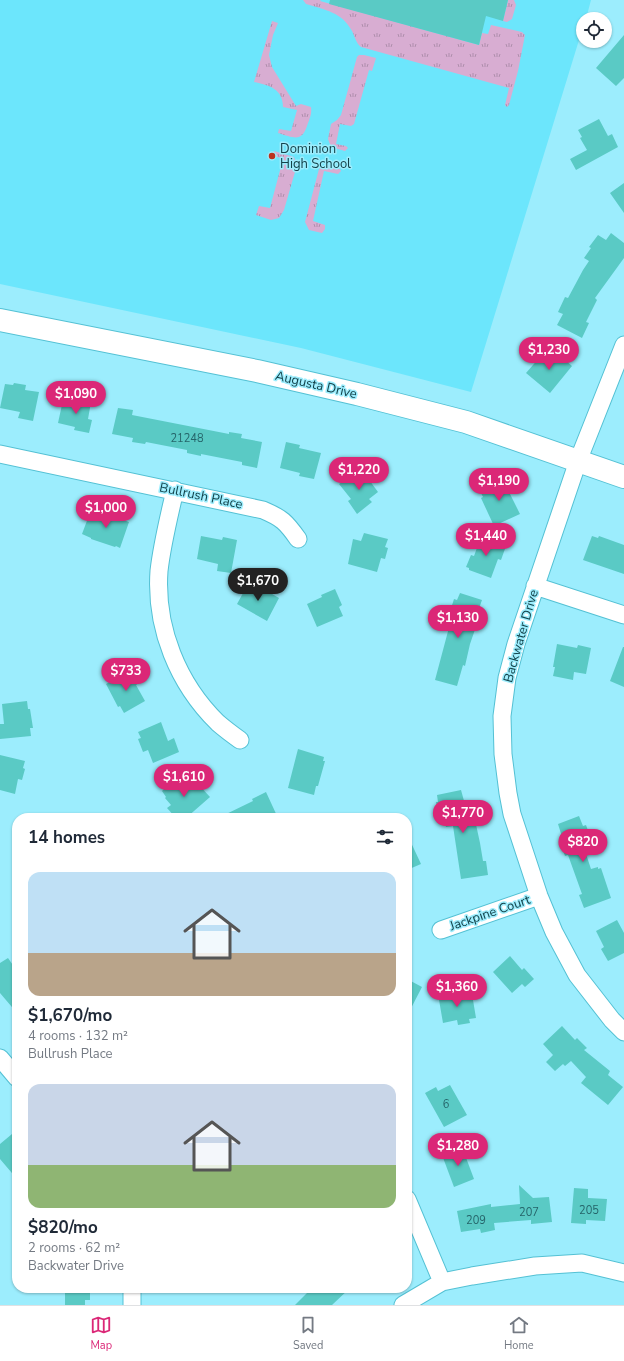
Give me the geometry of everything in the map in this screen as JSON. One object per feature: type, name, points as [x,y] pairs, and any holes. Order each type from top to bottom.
[{"type":"street","name":"Augusta Drive","points":[[0,320],[257,371],[357,394],[466,422],[624,477]]},
{"type":"street","name":"Backwater Drive","points":[[624,346],[578,461],[535,586],[516,644],[507,678],[502,716],[502,738],[508,793],[512,814],[539,896],[554,932],[577,975],[612,1020],[624,1032]]},
{"type":"street","name":"Bullrush Place","points":[[0,454],[175,490],[263,510],[287,523],[298,539]]},
{"type":"street","points":[[175,490],[159,573],[159,599],[163,624],[170,649],[180,673],[193,695],[219,724],[240,740]]},
{"type":"street","points":[[535,586],[624,615]]},
{"type":"street","name":"Jackpine Court","points":[[442,930],[539,896]]},
{"type":"street","points":[[0,1058],[12,1072]]},
{"type":"street","points":[[412,1211],[442,1282]]},
{"type":"street","points":[[403,1305],[442,1282],[535,1266],[582,1263],[624,1273]]},
{"type":"street","points":[[132,1293],[132,1305]]},
{"type":"shaded area","name":"Dominion High School","points":[[0,0],[591,0],[588,12],[576,12],[577,48],[471,392],[301,348],[0,284]]},
{"type":"green space","points":[[303,0],[321,0],[320,1],[479,45],[482,33],[488,34],[491,25],[522,32],[525,35],[509,105],[507,107],[505,105],[509,88],[361,47],[348,25],[343,20],[326,10],[306,4]]},
{"type":"green space","points":[[508,0],[514,0],[516,5],[512,19],[507,22],[503,21]]},
{"type":"green space","points":[[272,21],[278,23],[273,35],[269,55],[272,67],[296,106],[301,104],[311,107],[311,115],[306,129],[303,134],[297,137],[278,133],[279,129],[291,131],[297,110],[283,107],[281,96],[270,86],[254,82]]},
{"type":"green space","points":[[359,55],[376,58],[372,71],[369,70],[354,124],[351,126],[340,124],[336,144],[346,146],[348,148],[345,151],[331,147],[328,139],[331,124],[341,115],[357,57]]},
{"type":"green space","points":[[274,151],[294,157],[297,165],[284,210],[279,218],[271,220],[256,215],[259,206],[270,208],[283,159],[272,155]]},
{"type":"green space","points":[[326,164],[340,169],[341,171],[338,174],[324,171],[313,221],[325,225],[325,229],[322,233],[309,230],[305,222],[319,169]]},
{"type":"building","points":[[330,0],[508,0],[503,21],[486,16],[479,45],[329,4]]},
{"type":"building","points":[[624,35],[624,78],[616,86],[596,68]]},
{"type":"building","points":[[599,119],[608,136],[612,134],[618,147],[576,170],[570,159],[587,150],[580,138],[582,137],[578,130]]},
{"type":"building","points":[[624,183],[624,213],[610,193]]},
{"type":"building","points":[[611,233],[624,243],[624,258],[595,298],[597,300],[586,322],[589,323],[582,338],[557,325],[563,314],[558,312],[565,297],[568,298],[589,261],[584,258],[591,248],[589,247],[598,235],[606,240]]},
{"type":"building","points":[[552,349],[572,366],[550,393],[526,373],[540,357],[543,359]]},
{"type":"building","points":[[14,383],[26,385],[25,390],[39,392],[33,421],[18,418],[20,412],[0,408],[5,384],[13,385]]},
{"type":"building","points":[[73,399],[91,402],[88,419],[92,420],[89,433],[74,430],[75,427],[58,423],[63,400],[72,402]]},
{"type":"building","points":[[118,408],[133,410],[132,415],[229,434],[229,432],[242,434],[241,438],[262,442],[257,468],[242,465],[242,462],[201,454],[201,456],[187,453],[187,450],[146,442],[145,444],[132,442],[133,438],[112,434]]},
{"type":"building","points":[[286,442],[300,445],[299,448],[321,453],[314,479],[299,476],[300,473],[280,468]]},
{"type":"building","points":[[358,470],[364,478],[367,477],[378,492],[369,499],[372,502],[357,514],[348,501],[351,499],[339,484]]},
{"type":"building","points":[[502,478],[520,514],[494,526],[481,498],[483,497],[479,489]]},
{"type":"building","points":[[91,510],[115,519],[115,517],[129,522],[120,548],[91,539],[82,534]]},
{"type":"building","points":[[364,533],[388,539],[385,547],[388,548],[385,559],[381,558],[377,572],[348,564],[353,539],[361,541]]},
{"type":"building","points":[[201,536],[222,540],[223,537],[237,540],[231,573],[217,571],[218,564],[197,559]]},
{"type":"building","points":[[592,536],[598,538],[599,536],[624,545],[624,574],[583,560]]},
{"type":"building","points":[[481,537],[506,546],[501,560],[498,559],[491,578],[469,570],[469,568],[466,567],[471,555],[474,556]]},
{"type":"building","points":[[248,584],[265,593],[267,591],[279,598],[267,621],[237,604]]},
{"type":"building","points":[[335,589],[342,605],[339,607],[343,616],[317,627],[307,604],[322,597],[321,595]]},
{"type":"building","points":[[460,593],[482,600],[476,617],[479,618],[470,644],[465,666],[463,665],[457,686],[435,680],[451,620],[448,618],[454,599],[457,600]]},
{"type":"building","points":[[557,644],[577,648],[578,645],[591,648],[586,674],[574,672],[573,680],[553,676]]},
{"type":"building","points":[[624,647],[624,687],[610,681]]},
{"type":"building","points":[[132,670],[139,683],[136,685],[145,701],[124,713],[120,706],[118,707],[106,684]]},
{"type":"building","points":[[27,701],[33,728],[30,728],[31,736],[0,739],[0,724],[4,724],[2,704]]},
{"type":"building","points":[[161,722],[168,741],[174,738],[179,752],[153,763],[148,750],[143,752],[138,739],[141,738],[138,732]]},
{"type":"building","points":[[298,749],[324,757],[323,761],[325,761],[314,795],[288,788]]},
{"type":"building","points":[[0,755],[25,761],[23,768],[25,769],[22,780],[18,779],[15,794],[0,790]]},
{"type":"building","points":[[180,774],[193,789],[198,784],[210,797],[192,813],[172,813],[167,808],[171,805],[165,798],[166,797],[162,791]]},
{"type":"building","points":[[461,790],[466,808],[472,806],[483,861],[486,861],[488,875],[461,879],[453,826],[446,827],[442,814],[439,815],[436,802],[438,802],[437,795]]},
{"type":"building","points":[[266,792],[276,813],[228,813],[253,801],[252,799]]},
{"type":"building","points":[[579,816],[583,826],[586,825],[592,842],[583,845],[591,869],[598,867],[598,869],[601,868],[611,898],[584,908],[579,895],[582,894],[568,855],[565,856],[560,842],[563,840],[558,824]]},
{"type":"building","points":[[412,845],[421,864],[412,868]]},
{"type":"building","points":[[617,920],[624,933],[624,953],[608,961],[601,949],[604,947],[596,931]]},
{"type":"building","points":[[510,956],[522,970],[524,968],[534,979],[525,987],[522,984],[512,993],[493,972]]},
{"type":"building","points":[[8,958],[12,964],[12,1007],[0,993],[0,963]]},
{"type":"building","points":[[412,982],[422,987],[412,1006]]},
{"type":"building","points":[[452,991],[453,997],[472,994],[476,1018],[469,1019],[470,1023],[458,1025],[457,1020],[443,1023],[438,994]]},
{"type":"building","points":[[562,1026],[575,1040],[577,1038],[587,1048],[584,1050],[610,1071],[608,1075],[623,1087],[608,1105],[581,1083],[586,1077],[571,1061],[565,1066],[563,1064],[555,1071],[546,1062],[553,1055],[543,1044]]},
{"type":"building","points":[[450,1085],[467,1115],[444,1127],[425,1093],[436,1087],[438,1091]]},
{"type":"building","points":[[12,1134],[12,1173],[0,1159],[0,1144]]},
{"type":"building","points":[[462,1147],[474,1179],[454,1187],[442,1155]]},
{"type":"building","points":[[519,1185],[533,1198],[549,1197],[552,1222],[531,1224],[531,1220],[494,1223],[495,1230],[481,1233],[480,1229],[461,1232],[457,1211],[491,1204],[491,1207],[520,1204]]},
{"type":"building","points":[[574,1188],[588,1189],[588,1198],[607,1199],[605,1221],[586,1220],[586,1224],[571,1223]]},
{"type":"building","points":[[65,1293],[90,1293],[90,1300],[85,1300],[85,1305],[65,1305]]},
{"type":"building","points":[[307,1293],[345,1293],[332,1305],[295,1305]]},
{"type":"place","name":"Dominion High School","points":[[272,156]]}]
